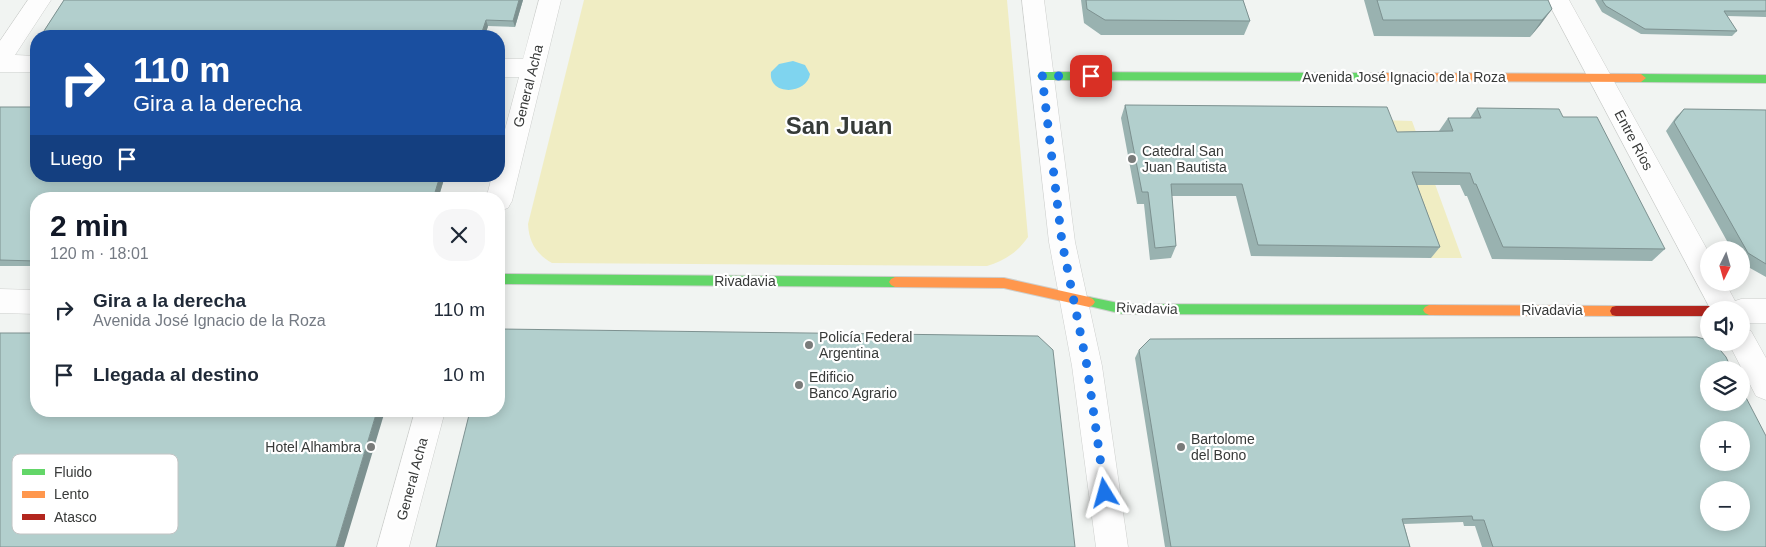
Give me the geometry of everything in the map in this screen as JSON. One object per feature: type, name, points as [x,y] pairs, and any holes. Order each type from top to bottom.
[{"type":"street","points":[[0,58],[40,0]]},
{"type":"street","name":"General Acha","points":[[505,178],[550,0]]},
{"type":"street","points":[[1033,0],[1062,242],[1087,366],[1112,547]]},
{"type":"street","name":"Entre Ríos","points":[[1558,0],[1700,262]]},
{"type":"street","points":[[0,63],[30,64]]},
{"type":"street","points":[[505,68],[533,68]]},
{"type":"street","name":"Avenida José Ignacio de la Roza","points":[[1042,76],[1766,79]]},
{"type":"street","name":"Rivadavia","points":[[505,279],[1004,283],[1123,309],[1700,311]]},
{"type":"street","points":[[0,301],[30,302]]},
{"type":"street","points":[[1750,311],[1766,311]]},
{"type":"street","points":[[1747,351],[1766,387]]},
{"type":"street","name":"General Acha","points":[[393,547],[428,417]]},
{"type":"shaded area","points":[[584,0],[1007,0],[1028,237],[1010,255],[987,266],[552,263],[534,247],[528,224]]},
{"type":"shaded area","points":[[1379,120],[1412,121],[1462,258],[1431,258]]},
{"type":"water","points":[[793,61],[805,65],[810,74],[807,81],[796,89],[781,89],[772,80],[771,72],[779,64]]},
{"type":"building","points":[[64,0],[519,0],[513,21],[486,20],[483,30],[45,30]]},
{"type":"building","points":[[1086,0],[1243,0],[1250,21],[1105,20],[1087,9]]},
{"type":"building","points":[[1377,0],[1548,0],[1552,9],[1542,20],[1383,20]]},
{"type":"building","points":[[1602,0],[1766,0],[1766,11],[1724,11],[1737,31],[1645,29],[1606,6]]},
{"type":"building","points":[[1125,105],[1387,107],[1397,132],[1453,131],[1448,118],[1481,118],[1477,108],[1559,109],[1563,117],[1597,117],[1665,249],[1503,247],[1470,173],[1412,172],[1440,247],[1258,245],[1242,184],[1171,184],[1176,246],[1155,248],[1148,192],[1142,192]]},
{"type":"building","points":[[0,107],[30,107],[30,182],[438,182],[435,192],[30,192],[30,261],[0,260]]},
{"type":"building","points":[[1684,109],[1766,110],[1766,264],[1750,254],[1750,241],[1741,241],[1674,122]]},
{"type":"building","points":[[505,329],[1038,336],[1053,350],[1075,547],[436,547],[468,417],[505,417]]},
{"type":"building","points":[[0,333],[30,333],[30,417],[375,417],[336,547],[0,547]]},
{"type":"building","points":[[1700,338],[1700,351],[1721,351],[1728,361],[1700,361],[1700,411],[1750,411],[1750,405],[1766,436],[1766,547],[1493,547],[1484,520],[1473,520],[1472,516],[1402,519],[1410,547],[1171,547],[1139,350],[1150,339]]},
{"type":"traffic: fast","points":[[1042,76],[1380,77]]},
{"type":"traffic: fast","points":[[1641,78],[1766,79]]},
{"type":"traffic: fast","points":[[505,279],[895,282]]},
{"type":"traffic: fast","points":[[1089,302],[1123,309],[1429,310]]},
{"type":"traffic: slow","points":[[1380,77],[1641,78]]},
{"type":"traffic: slow","points":[[895,282],[1004,283],[1089,302]]},
{"type":"traffic: slow","points":[[1429,310],[1616,311]]},
{"type":"traffic: jam","points":[[1616,311],[1700,311]]},
{"type":"place","name":"Catedral San Juan Bautista","points":[[1132,159]]},
{"type":"place","name":"Policía Federal Argentina","points":[[809,345]]},
{"type":"place","name":"Edificio Banco Agrario","points":[[799,385]]},
{"type":"place","name":"Hotel Alhambra","points":[[371,447]]},
{"type":"place","name":"Bartolome del Bono","points":[[1181,447]]},
{"type":"district","name":"San Juan","points":[[839,126]]},
{"type":"route","points":[[1091,76],[1042,76],[1062,242],[1087,366],[1105,493]]}]
